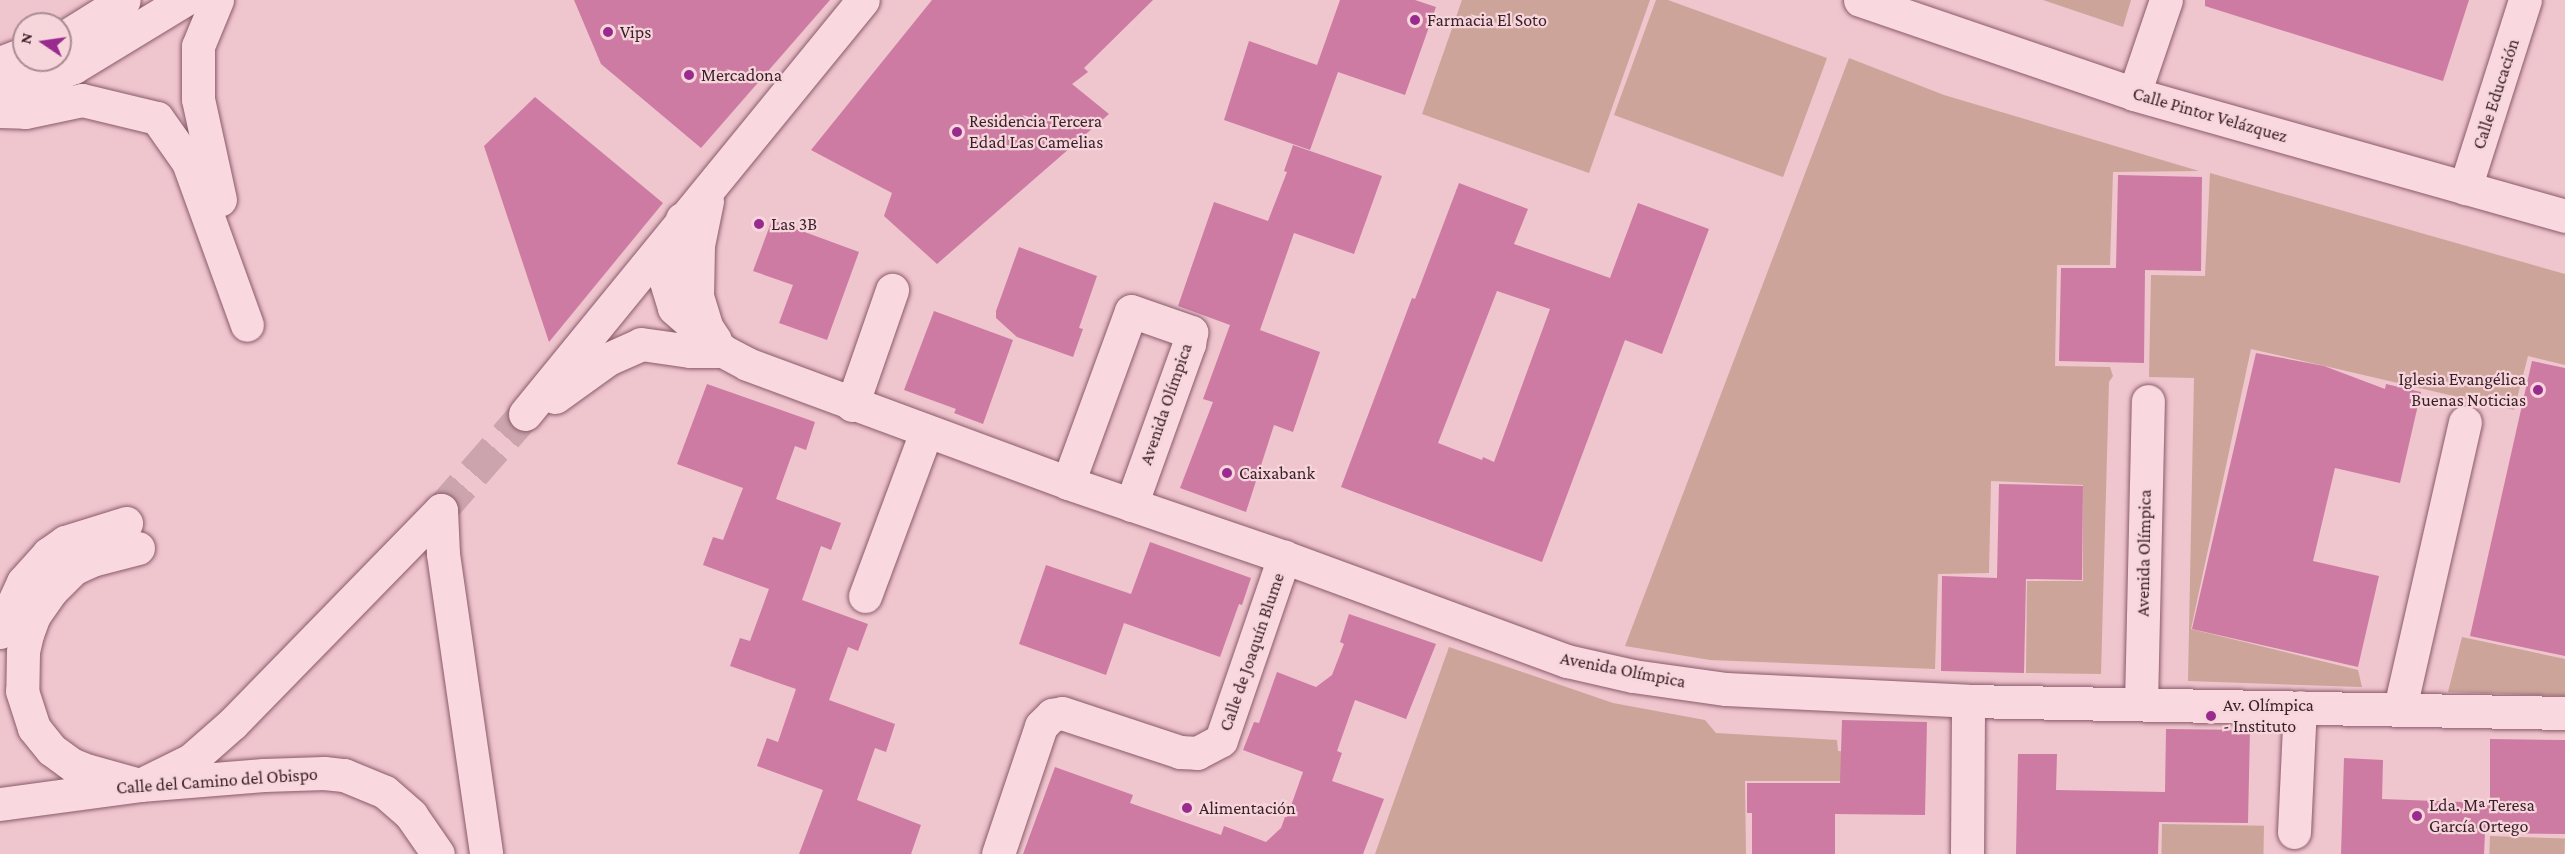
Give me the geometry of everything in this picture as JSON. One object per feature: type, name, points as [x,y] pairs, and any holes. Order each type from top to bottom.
[{"type":"street","points":[[72,32],[124,0]]},
{"type":"street","points":[[0,95],[74,67],[184,0]]},
{"type":"street","points":[[0,111],[25,112],[82,100],[157,118],[188,162],[247,325],[198,99],[198,46],[217,0]]},
{"type":"street","points":[[698,276],[674,308],[641,344],[608,359],[582,375],[562,393],[525,414],[863,0]]},
{"type":"street","name":"Calle Pintor Velázquez","points":[[1860,0],[2134,94],[2565,216]]},
{"type":"street","points":[[2134,94],[2166,0]]},
{"type":"street","name":"Calle Educación","points":[[2465,188],[2525,0]]},
{"type":"street","points":[[710,187],[698,245],[697,296],[707,328],[723,351]]},
{"type":"street","points":[[674,308],[664,275],[682,219]]},
{"type":"street","points":[[852,405],[892,290]]},
{"type":"street","name":"Avenida Olímpica","points":[[674,308],[723,351],[747,364],[852,405],[1068,483],[1284,557],[1567,661],[1633,676],[1726,689],[1968,701],[2565,713]]},
{"type":"street","name":"Avenida Olímpica","points":[[1068,483],[1131,311],[1191,332],[1189,344],[1131,505]]},
{"type":"street","name":"Avenida Olímpica","points":[[641,344],[690,351],[723,351]]},
{"type":"street","name":"Avenida Olímpica","points":[[2141,704],[2148,401]]},
{"type":"street","points":[[2400,708],[2464,422]]},
{"type":"street","points":[[865,596],[926,432]]},
{"type":"street","points":[[0,632],[23,582],[48,554],[65,542],[132,536],[73,569],[51,591],[34,615],[27,634],[23,652],[22,691],[34,728],[52,750],[73,765],[140,785],[191,760],[232,724],[441,510],[443,554],[486,854]]},
{"type":"street","name":"Calle de Joaquín Blume","points":[[998,854],[1041,726],[1052,715],[1062,712],[1180,752],[1197,753],[1221,740],[1284,557]]},
{"type":"street","points":[[1967,854],[1968,701]]},
{"type":"street","points":[[2294,832],[2300,707]]},
{"type":"street","name":"Calle del Camino del Obispo","points":[[0,804],[140,785],[276,775],[324,773],[344,775],[385,792],[411,815],[438,854]]},
{"type":"shaded area","points":[[1462,0],[1650,0],[1589,173],[1422,114]]},
{"type":"shaded area","points":[[1656,0],[1668,0],[1827,58],[1783,177],[1614,115]]},
{"type":"shaded area","points":[[2043,0],[2131,0],[2123,27]]},
{"type":"shaded area","points":[[1849,58],[1944,95],[2199,171],[2113,172],[2110,265],[2057,265],[2055,366],[2110,367],[2113,376],[2109,382],[2101,674],[2026,673],[2027,581],[2083,581],[2083,485],[1991,481],[1989,573],[1938,574],[1935,669],[1710,660],[1625,646]]},
{"type":"shaded area","points":[[2210,173],[2565,274],[2565,365],[2528,356],[2514,410],[2251,349],[2191,629],[2358,670],[2362,687],[2188,681],[2194,378],[2149,377],[2151,275],[2205,276]]},
{"type":"shaded area","points":[[2462,637],[2565,659],[2565,696],[2448,692]]},
{"type":"shaded area","points":[[1449,647],[1613,703],[1705,720],[1716,733],[1837,740],[1838,751],[1850,752],[1848,781],[1745,781],[1746,854],[1375,854]]},
{"type":"shaded area","points":[[2162,824],[2264,826],[2263,854],[2161,854]]},
{"type":"shaded area","points":[[2490,836],[2565,839],[2564,854],[2489,854]]},
{"type":"building","name":"Mercadona","points":[[574,0],[830,0],[701,148],[601,64]]},
{"type":"building","name":"Residencia Tercera Edad Las Camelias","points":[[932,0],[1153,0],[1084,68],[1088,72],[1072,84],[1109,114],[937,264],[884,216],[892,193],[811,150]]},
{"type":"building","points":[[1340,0],[1415,0],[1436,7],[1405,95],[1338,72],[1310,150],[1224,120],[1249,41],[1317,65]]},
{"type":"building","points":[[2205,0],[2469,0],[2443,81],[2205,6]]},
{"type":"building","points":[[535,97],[663,203],[549,342],[484,146]]},
{"type":"building","points":[[1293,145],[1382,176],[1354,254],[1294,233],[1260,330],[1320,352],[1293,432],[1274,425],[1246,512],[1180,488],[1213,402],[1203,399],[1230,325],[1178,306],[1214,202],[1268,221],[1287,172],[1284,171]]},
{"type":"building","points":[[2118,175],[2202,177],[2201,271],[2145,270],[2144,363],[2059,361],[2061,268],[2116,268]]},
{"type":"building","points":[[1459,183],[1528,209],[1514,244],[1610,278],[1638,203],[1709,229],[1662,354],[1625,340],[1542,562],[1341,487],[1412,298],[1415,299]],"holes":[[[1497,291],[1550,309],[1494,462],[1483,457],[1482,460],[1438,443]]]},
{"type":"building","points":[[772,220],[859,252],[827,340],[779,323],[793,285],[753,271]]},
{"type":"building","points":[[1019,247],[1097,276],[1079,328],[1083,329],[1073,357],[1017,337],[996,318],[996,311]]},
{"type":"building","points":[[934,311],[1013,340],[983,424],[954,413],[956,409],[904,390]]},
{"type":"building","points":[[2256,353],[2324,366],[2385,389],[2386,384],[2421,392],[2400,483],[2335,468],[2313,561],[2379,576],[2358,667],[2192,629]]},
{"type":"building","points":[[2532,361],[2565,368],[2565,656],[2470,636]]},
{"type":"building","points":[[707,384],[815,422],[806,450],[795,446],[776,499],[841,523],[831,550],[821,546],[802,600],[868,624],[858,651],[848,647],[829,700],[895,724],[886,752],[875,748],[857,800],[921,825],[911,854],[799,854],[823,790],[757,766],[767,738],[778,742],[796,689],[730,666],[740,638],[750,641],[769,589],[703,565],[713,537],[723,540],[743,488],[677,464]]},
{"type":"building","points":[[1999,484],[2083,486],[2082,580],[2026,579],[2024,673],[1941,671],[1942,576],[1997,578]]},
{"type":"building","points":[[1150,542],[1251,578],[1220,657],[1124,623],[1106,675],[1019,644],[1046,565],[1131,594]]},
{"type":"building","points":[[1349,614],[1436,644],[1406,719],[1355,700],[1337,751],[1342,753],[1332,781],[1384,799],[1363,854],[1023,854],[1055,767],[1133,795],[1130,803],[1221,835],[1224,826],[1266,842],[1281,828],[1287,817],[1303,772],[1243,750],[1254,722],[1259,723],[1277,672],[1316,687],[1332,675],[1344,644],[1340,642]]},
{"type":"building","points":[[1842,720],[1927,722],[1925,815],[1835,814],[1835,854],[1752,854],[1752,813],[1747,813],[1747,783],[1840,783]]},
{"type":"building","points":[[2166,729],[2250,730],[2248,823],[2159,822],[2158,854],[2016,854],[2018,754],[2057,754],[2056,790],[2165,792]]},
{"type":"building","points":[[2490,739],[2565,740],[2565,834],[2485,833],[2484,854],[2341,854],[2344,758],[2383,760],[2382,799],[2490,803]]},
{"type":"tunnel","points":[[441,510],[525,414]]},
{"type":"place","name":"Farmacia El Soto","points":[[1415,20]]},
{"type":"place","name":"Vips","points":[[608,32]]},
{"type":"place","name":"Mercadona","points":[[689,75]]},
{"type":"place","name":"Residencia Tercera Edad Las Camelias","points":[[957,132]]},
{"type":"place","name":"Las 3B","points":[[759,224]]},
{"type":"place","name":"Iglesia Evangélica Buenas Noticias","points":[[2538,390]]},
{"type":"place","name":"Caixabank","points":[[1227,473]]},
{"type":"place","name":"Av. Olímpica - Instituto","points":[[2211,716]]},
{"type":"place","name":"Alimentación","points":[[1187,808]]},
{"type":"place","name":"Lda. Mª Teresa García Ortego","points":[[2417,816]]}]
